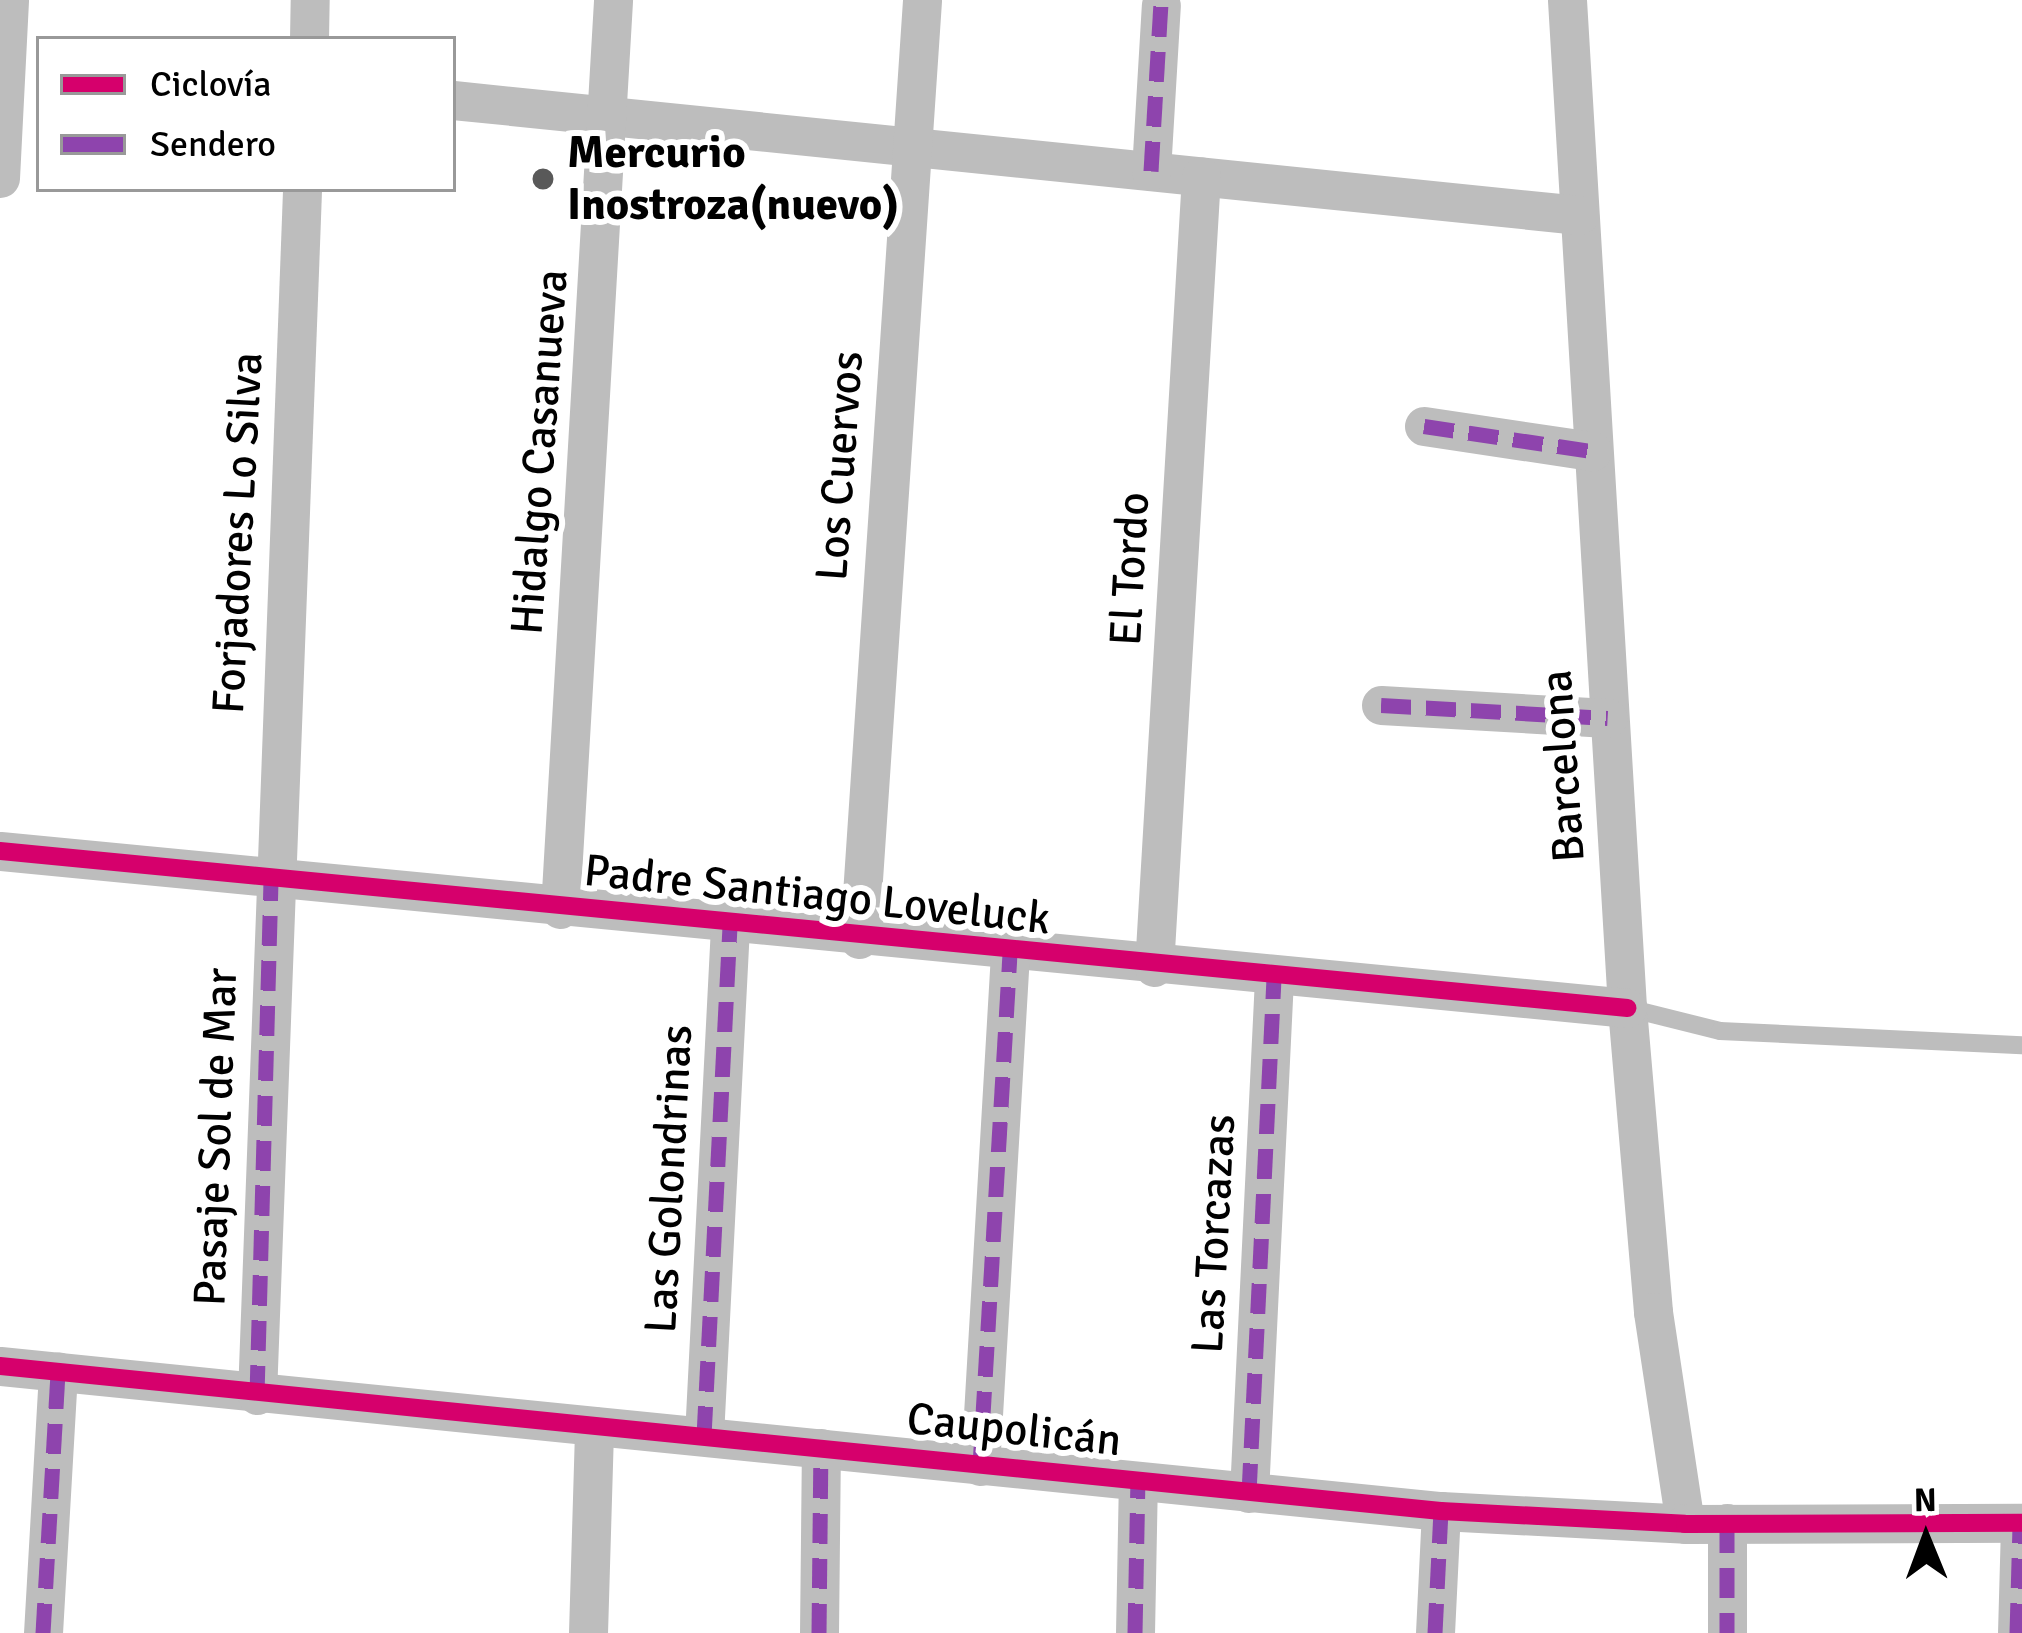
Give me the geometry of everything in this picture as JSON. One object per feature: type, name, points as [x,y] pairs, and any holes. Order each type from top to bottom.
[{"type":"street","points":[[0,178],[15,56],[9,0]]},
{"type":"street","points":[[309,36],[310,0]]},
{"type":"street","name":"Hidalgo Casanueva","points":[[560,909],[613,0]]},
{"type":"street","name":"Los Cuervos","points":[[859,939],[908,146],[922,0]]},
{"type":"street","name":"Barcelona","points":[[1567,0],[1628,1008],[1653,1312],[1684,1524]]},
{"type":"street","points":[[1151,171],[1160,5]]},
{"type":"street","points":[[456,100],[1579,215]]},
{"type":"street","name":"El Tordo","points":[[1154,967],[1201,176]]},
{"type":"street","name":"Forjadores Lo Silva","points":[[271,881],[302,192]]},
{"type":"street","points":[[1424,426],[1592,451]]},
{"type":"street","points":[[1381,705],[1608,718]]},
{"type":"street","name":"Padre Santiago Loveluck","points":[[0,851],[730,927],[1628,1008]]},
{"type":"street","name":"Pasaje Sol de Mar","points":[[256,1395],[271,881]]},
{"type":"street","name":"Las Golondrinas","points":[[704,1436],[730,927]]},
{"type":"street","points":[[980,1466],[1010,953]]},
{"type":"street","name":"Las Torcazas","points":[[1249,1493],[1274,979]]},
{"type":"street","name":"Caupolicán","points":[[0,1366],[1441,1511],[1684,1524],[2021,1523]]},
{"type":"street","points":[[44,1633],[58,1371]]},
{"type":"street","points":[[588,1633],[594,1426]]},
{"type":"street","points":[[819,1633],[821,1448]]},
{"type":"street","points":[[1135,1633],[1138,1483]]},
{"type":"street","points":[[1435,1633],[1441,1511]]},
{"type":"street","points":[[1726,1523],[1727,1633]]},
{"type":"street","points":[[2017,1633],[2021,1523]]},
{"type":"lane","points":[[1628,1008],[1720,1031],[2022,1045]]},
{"type":"marked path","points":[[1151,171],[1161,5]]},
{"type":"marked path","points":[[1424,426],[1592,451]]},
{"type":"marked path","points":[[1381,705],[1608,718]]},
{"type":"marked path","points":[[257,1395],[271,881]]},
{"type":"marked path","points":[[704,1436],[730,927]]},
{"type":"marked path","points":[[980,1466],[1010,953]]},
{"type":"marked path","points":[[1249,1493],[1274,979]]},
{"type":"marked path","points":[[43,1633],[58,1371]]},
{"type":"marked path","points":[[819,1633],[821,1448]]},
{"type":"marked path","points":[[1135,1633],[1138,1483]]},
{"type":"marked path","points":[[1435,1633],[1441,1511]]},
{"type":"marked path","points":[[1727,1523],[1727,1633]]},
{"type":"marked path","points":[[2017,1633],[2020,1523]]},
{"type":"cycle path","points":[[0,851],[1627,1008]]},
{"type":"cycle path","points":[[0,1366],[1441,1511],[1685,1524],[2022,1523]]},
{"type":"place","name":"Mercurio Inostroza(nuevo)","points":[[543,179]]}]
